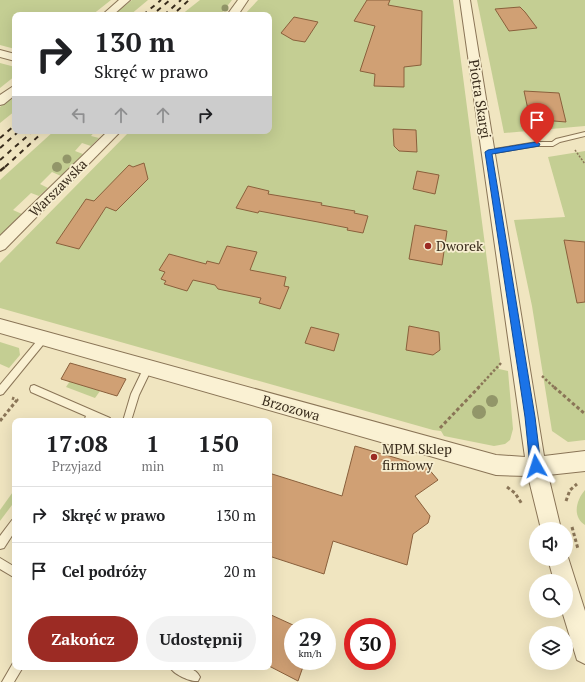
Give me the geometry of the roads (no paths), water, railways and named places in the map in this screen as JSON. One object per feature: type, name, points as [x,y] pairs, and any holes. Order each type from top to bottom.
[{"type":"street","points":[[111,12],[125,0]]},
{"type":"street","points":[[235,12],[243,0]]},
{"type":"street","name":"Piotra Skargi","points":[[465,0],[530,417],[536,466],[549,522]]},
{"type":"street","points":[[0,53],[12,57]]},
{"type":"street","points":[[0,101],[12,91]]},
{"type":"street","name":"Warszawska","points":[[0,245],[112,134]]},
{"type":"street","name":"Brzozowa","points":[[0,326],[496,465],[536,466],[585,461]]},
{"type":"street","points":[[573,602],[582,628],[585,652]]},
{"type":"lane","points":[[488,152],[537,144],[553,144],[558,140],[585,134]]},
{"type":"lane","points":[[0,391],[44,338]]},
{"type":"lane","points":[[128,418],[135,394],[148,368]]},
{"type":"lane","points":[[34,389],[91,418]]},
{"type":"lane","points":[[0,544],[12,527]]},
{"type":"lane","points":[[0,563],[12,571]]},
{"type":"lane","points":[[8,682],[15,670]]},
{"type":"lane","points":[[181,670],[194,677]]},
{"type":"railway","points":[[147,12],[161,0]]},
{"type":"railway","points":[[157,11],[170,0]]},
{"type":"railway","points":[[167,12],[181,0]]},
{"type":"railway","points":[[177,11],[189,0]]},
{"type":"railway","points":[[0,138],[12,128]]},
{"type":"railway","points":[[0,148],[16,134]]},
{"type":"railway","points":[[0,160],[30,134]]},
{"type":"railway","points":[[5,167],[41,134]]},
{"type":"railway","points":[[0,171],[6,166]]},
{"type":"place","name":"Dworek","points":[[428,246]]},
{"type":"place","name":"MPM Sklep firmowy","points":[[374,457]]}]
